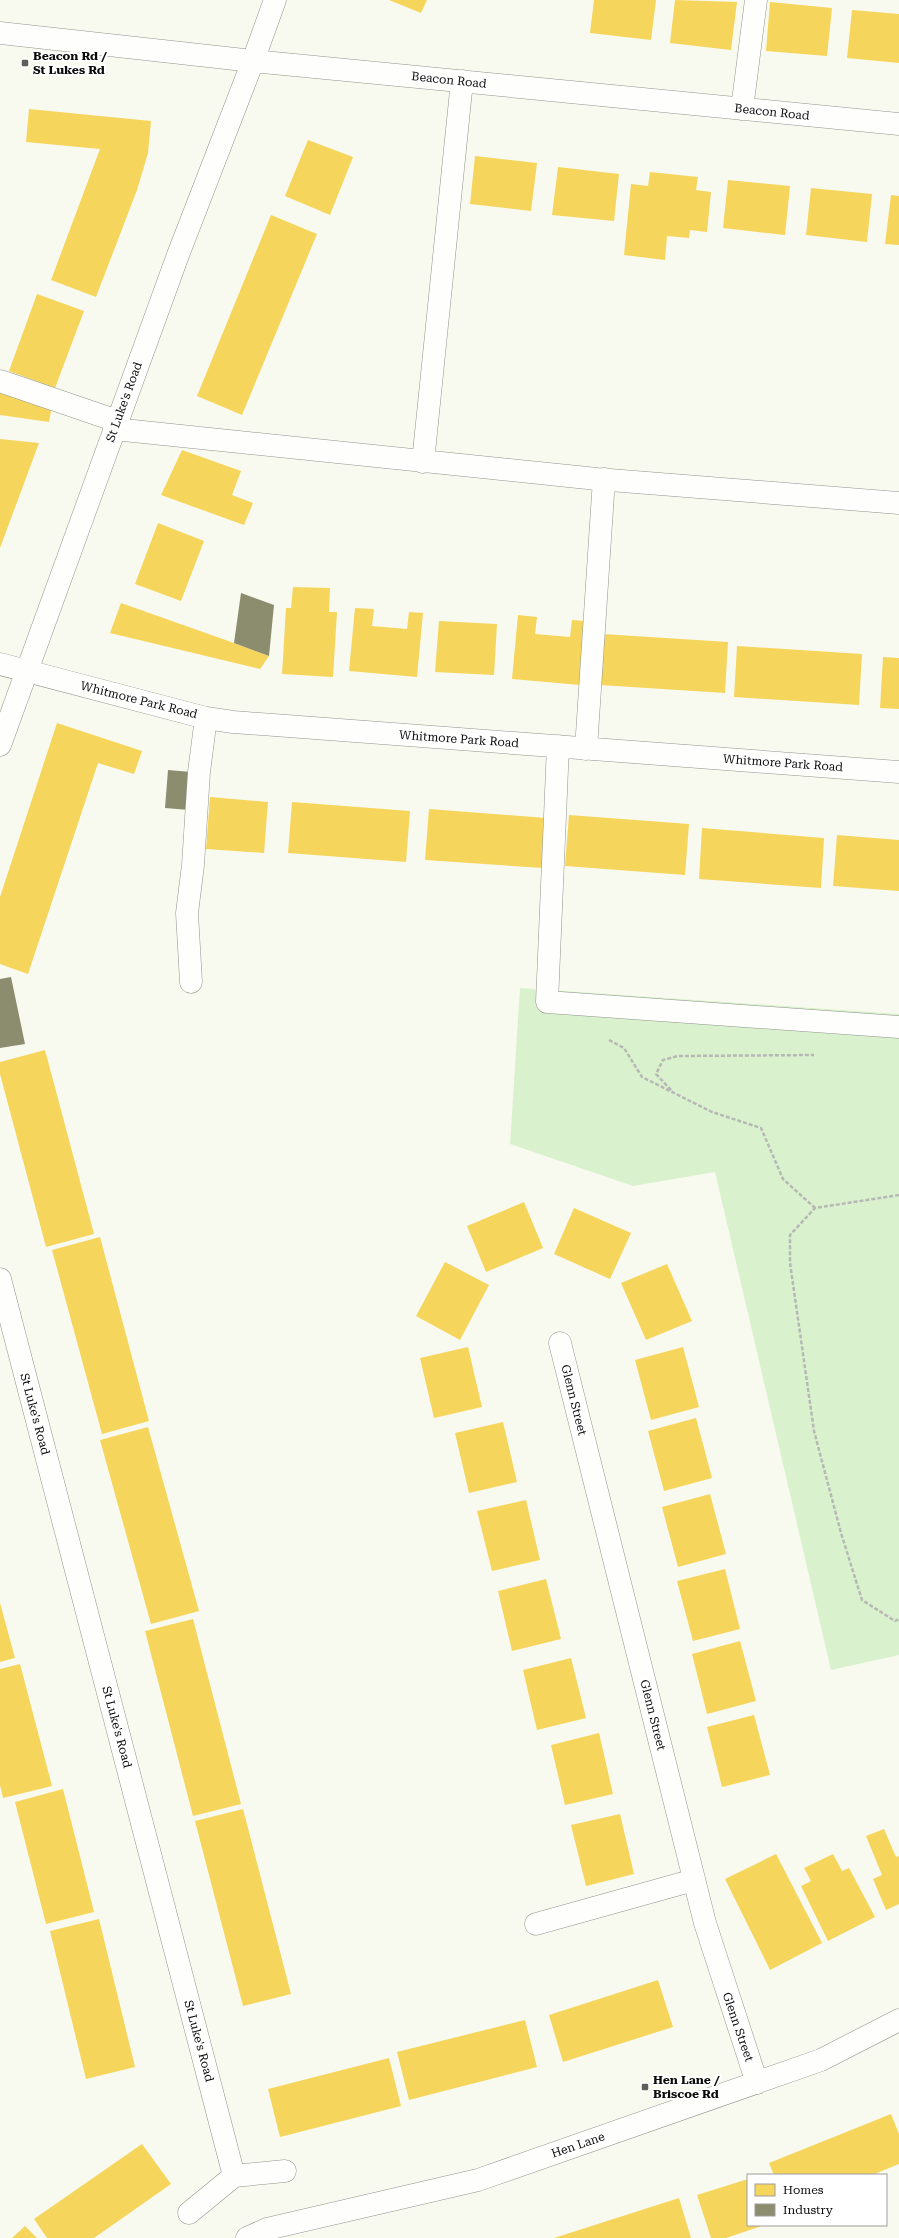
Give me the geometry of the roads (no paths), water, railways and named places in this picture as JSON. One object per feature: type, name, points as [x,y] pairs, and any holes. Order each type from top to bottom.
[{"type":"street","name":"St Luke's Road","points":[[0,745],[25,672],[178,255],[275,0]]},
{"type":"street","points":[[742,109],[756,0]]},
{"type":"street","name":"Beacon Road","points":[[0,33],[253,61],[899,124]]},
{"type":"street","points":[[423,462],[462,81]]},
{"type":"street","points":[[0,380],[116,425],[423,462],[604,479],[899,503]]},
{"type":"street","points":[[586,749],[604,479]]},
{"type":"street","name":"Whitmore Park Road","points":[[0,664],[25,672],[206,718],[233,722],[899,772]]},
{"type":"street","points":[[191,982],[187,912],[193,865],[199,772],[206,718]]},
{"type":"street","points":[[558,746],[547,1002],[899,1027]]},
{"type":"street","name":"St Luke's Road","points":[[0,1278],[234,2176]]},
{"type":"street","name":"Glenn Street","points":[[560,1343],[694,1880],[714,1955],[757,2083]]},
{"type":"street","points":[[536,1924],[694,1880]]},
{"type":"street","name":"Hen Lane","points":[[247,2238],[267,2228],[478,2180],[821,2060],[899,2020]]},
{"type":"street","points":[[189,2213],[234,2176],[285,2171]]},
{"type":"place","name":"Beacon Rd / St Lukes Rd","points":[[25,63]]},
{"type":"place","name":"Hen Lane / Briscoe Rd","points":[[645,2087]]}]
